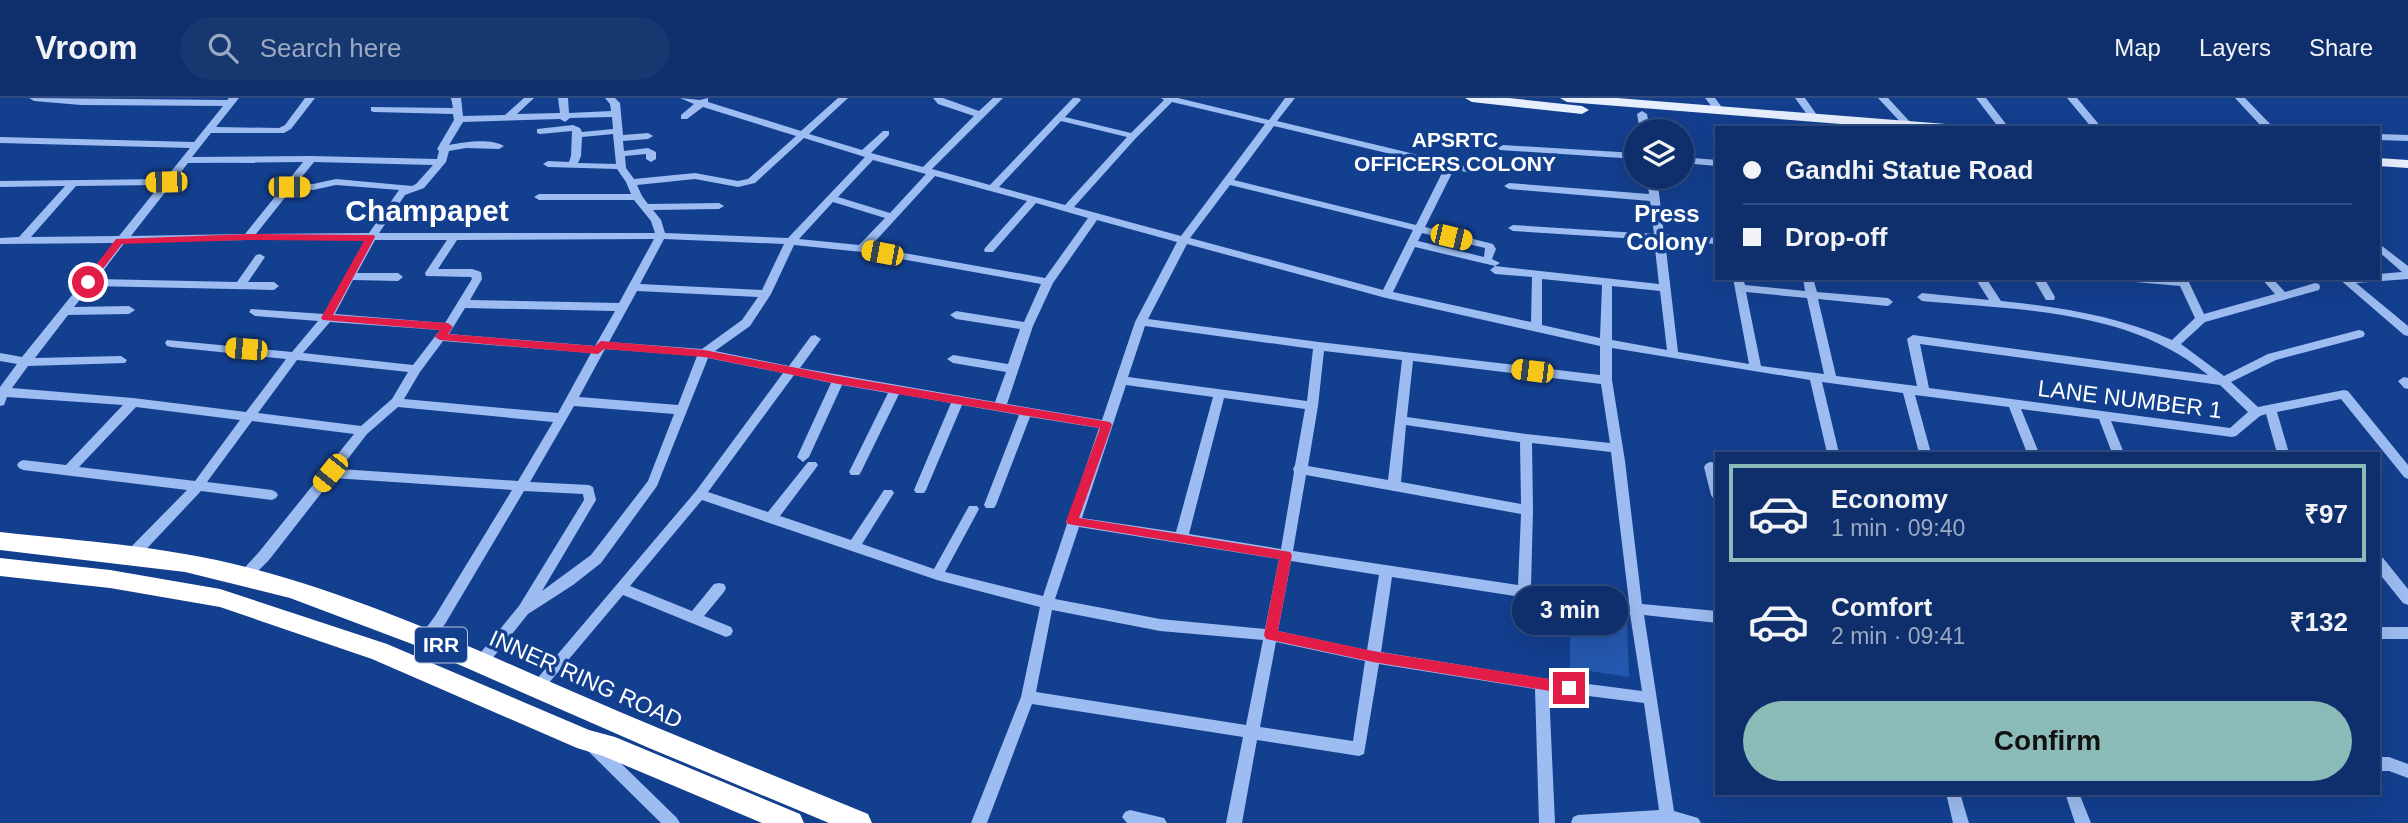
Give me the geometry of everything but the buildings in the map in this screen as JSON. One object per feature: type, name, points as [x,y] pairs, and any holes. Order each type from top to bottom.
[{"type":"highway","name":"INNER RING ROAD","points":[[0,541],[132,555],[244,576],[425,639],[859,823]]},
{"type":"highway","name":"IRR","points":[[0,567],[110,579],[220,598],[379,651],[586,740],[606,745],[791,823]]},
{"type":"main road","points":[[1472,98],[1803,126]]},
{"type":"main road","points":[[1567,98],[1921,126]]},
{"type":"main road","points":[[2380,162],[2408,164]]},
{"type":"main road","points":[[2380,173],[2408,175]]},
{"type":"street","points":[[34,98],[232,100]]},
{"type":"street","points":[[210,130],[281,131],[288,127],[310,98]]},
{"type":"street","points":[[289,187],[313,187],[335,182],[409,188],[420,186],[444,155],[442,149],[457,115],[456,98]]},
{"type":"street","points":[[509,117],[528,98]]},
{"type":"street","points":[[561,129],[566,114],[563,98]]},
{"type":"street","points":[[610,98],[615,103],[621,166],[637,197],[647,207],[661,236]]},
{"type":"street","name":"LANE NUMBER 1","points":[[685,98],[705,101],[867,155],[993,187],[1094,217],[1386,294],[1606,343],[1756,369],[1908,388],[2104,418],[2232,433],[2256,412],[2223,381],[2173,345],[2100,318],[1922,297]]},
{"type":"street","points":[[631,182],[695,176],[738,184],[751,181],[844,98]]},
{"type":"street","points":[[938,98],[940,102],[981,115]]},
{"type":"street","points":[[862,249],[929,171],[998,98]]},
{"type":"street","points":[[1067,209],[1169,98],[1474,171]]},
{"type":"street","points":[[979,823],[1028,697],[1047,603],[1072,521],[1141,322],[1184,239],[1290,98]]},
{"type":"street","points":[[1710,98],[1719,110]]},
{"type":"street","points":[[1800,98],[1814,118]]},
{"type":"street","points":[[1883,98],[1908,125]]},
{"type":"street","points":[[1982,98],[2003,126]]},
{"type":"street","points":[[2072,98],[2095,126]]},
{"type":"street","points":[[2240,98],[2267,126]]},
{"type":"street","points":[[2,397],[25,362],[232,100]]},
{"type":"street","points":[[993,187],[1076,100]]},
{"type":"street","points":[[684,117],[705,101]]},
{"type":"street","points":[[374,110],[509,117],[614,114]]},
{"type":"street","points":[[1642,114],[1643,119]]},
{"type":"street","points":[[1059,118],[1133,136]]},
{"type":"street","points":[[540,131],[576,129],[576,156],[573,163]]},
{"type":"street","points":[[523,610],[568,582],[596,559],[653,483],[704,354],[746,323],[766,294],[791,241],[887,133]]},
{"type":"street","points":[[577,135],[648,136]]},
{"type":"street","points":[[2380,136],[2408,138]]},
{"type":"street","points":[[0,140],[197,145]]},
{"type":"street","points":[[442,149],[466,145],[499,146]]},
{"type":"street","points":[[1503,148],[1624,155]]},
{"type":"street","points":[[621,154],[648,151],[651,152],[651,159]]},
{"type":"street","points":[[248,237],[311,159]]},
{"type":"street","points":[[183,160],[440,162]]},
{"type":"street","points":[[1694,161],[1715,163]]},
{"type":"street","points":[[548,164],[573,163],[591,169],[621,166]]},
{"type":"street","points":[[1386,294],[1451,165]]},
{"type":"street","points":[[1227,181],[1489,246],[1493,263]]},
{"type":"street","points":[[0,184],[166,182]]},
{"type":"street","points":[[22,241],[72,184]]},
{"type":"street","points":[[1509,186],[1654,198]]},
{"type":"street","points":[[132,555],[197,487],[296,354],[327,318],[371,237],[401,193],[409,188]]},
{"type":"street","points":[[1653,189],[1673,354]]},
{"type":"street","points":[[539,197],[637,197]]},
{"type":"street","points":[[831,198],[892,217]]},
{"type":"street","points":[[989,250],[1033,200]]},
{"type":"street","points":[[647,207],[719,206]]},
{"type":"street","points":[[1000,406],[1027,326],[1048,282],[1094,217]]},
{"type":"street","points":[[1513,228],[1715,241]]},
{"type":"street","points":[[0,241],[248,237],[661,236],[791,241],[862,249],[1048,282]]},
{"type":"street","points":[[425,639],[440,620],[571,401],[661,236]]},
{"type":"street","points":[[244,576],[363,431],[396,402],[462,304],[477,275],[430,273],[454,237]]},
{"type":"street","points":[[1412,243],[1537,274],[1665,288]]},
{"type":"street","points":[[2382,249],[2408,273]]},
{"type":"street","points":[[240,285],[260,257]]},
{"type":"street","points":[[2380,278],[2408,273]]},
{"type":"street","points":[[1536,328],[1537,274]]},
{"type":"street","points":[[350,276],[398,277]]},
{"type":"street","points":[[1808,280],[1831,378]]},
{"type":"street","points":[[1981,280],[1998,305]]},
{"type":"street","points":[[2039,280],[2050,297]]},
{"type":"street","points":[[2268,280],[2281,294]]},
{"type":"street","points":[[2345,280],[2408,332]]},
{"type":"street","points":[[2182,281],[2202,319]]},
{"type":"street","points":[[88,282],[274,286]]},
{"type":"street","points":[[1607,282],[1606,380],[1667,817]]},
{"type":"street","points":[[1756,369],[1739,283],[1812,296],[1888,302]]},
{"type":"street","points":[[2173,345],[2202,319],[2281,294],[2315,287]]},
{"type":"street","points":[[634,288],[766,294]]},
{"type":"street","points":[[462,304],[623,307]]},
{"type":"street","points":[[66,311],[129,310]]},
{"type":"street","points":[[255,312],[599,347],[704,354],[838,380],[1106,425]]},
{"type":"street","points":[[956,315],[1027,326]]},
{"type":"street","points":[[1141,322],[1606,380]]},
{"type":"street","points":[[1924,391],[1913,340],[2223,381],[2272,357],[2359,334]]},
{"type":"street","points":[[537,687],[700,494],[815,339]]},
{"type":"street","points":[[171,343],[296,354],[416,369]]},
{"type":"street","points":[[1234,823],[1286,555],[1312,406],[1319,346]]},
{"type":"street","points":[[1394,486],[1409,356]]},
{"type":"street","points":[[0,358],[25,362],[121,360]]},
{"type":"street","points":[[953,359],[1012,369]]},
{"type":"street","points":[[1815,377],[1833,452]]},
{"type":"street","points":[[771,518],[807,461],[838,380]]},
{"type":"street","points":[[1121,380],[1312,406]]},
{"type":"street","points":[[1908,388],[1925,452]]},
{"type":"street","points":[[855,472],[895,390]]},
{"type":"street","points":[[1181,539],[1220,393]]},
{"type":"street","points":[[2256,412],[2344,394],[2407,473]]},
{"type":"street","points":[[2,397],[133,402],[363,431]]},
{"type":"street","points":[[920,490],[958,400]]},
{"type":"street","points":[[571,401],[682,410]]},
{"type":"street","points":[[68,471],[133,402]]},
{"type":"street","points":[[396,402],[561,418]]},
{"type":"street","points":[[2014,405],[2033,452]]},
{"type":"street","points":[[2270,410],[2283,452]]},
{"type":"street","points":[[990,505],[1026,412]]},
{"type":"street","points":[[2104,418],[2118,452]]},
{"type":"street","points":[[1401,420],[1615,448]]},
{"type":"street","points":[[1524,592],[1526,438]]},
{"type":"street","points":[[23,465],[272,495]]},
{"type":"street","points":[[1715,468],[1710,467],[1715,487]]},
{"type":"street","points":[[1299,469],[1527,510]]},
{"type":"street","points":[[330,473],[585,489],[591,495],[523,610],[482,662]]},
{"type":"street","points":[[854,546],[888,493]]},
{"type":"street","points":[[700,494],[937,575],[1047,603],[1160,625],[1271,635],[1373,657],[1650,698]]},
{"type":"street","points":[[937,575],[973,509]]},
{"type":"street","points":[[1072,521],[1636,609],[1715,617]]},
{"type":"street","points":[[2380,564],[2408,599]]},
{"type":"street","points":[[1028,697],[1359,749],[1386,571]]},
{"type":"street","points":[[621,588],[726,631]]},
{"type":"street","points":[[695,618],[719,588]]},
{"type":"street","points":[[2380,633],[2408,633]]},
{"type":"street","points":[[1542,684],[1547,823]]},
{"type":"street","points":[[586,740],[672,823]]},
{"type":"street","points":[[2380,764],[2389,764],[2408,771]]},
{"type":"street","points":[[1954,795],[1961,823]]},
{"type":"street","points":[[2073,795],[2083,823]]},
{"type":"street","points":[[1130,817],[1159,823]]},
{"type":"street","points":[[1575,823],[1667,817],[1693,823]]},
{"type":"shaded area","points":[[1570,615],[1627,623],[1629,677],[1570,668]]},
{"type":"district","name":"APSRTC OFFICERS COLONY","points":[[1455,152]]},
{"type":"district","name":"Champapet","points":[[427,211]]},
{"type":"district","name":"Press Colony","points":[[1667,228]]},
{"type":"route","points":[[88,282],[119,241],[371,237],[327,318],[448,327],[440,337],[598,350],[601,345],[704,354],[838,380],[1106,425],[1072,521],[1286,555],[1271,635],[1373,657],[1569,688]]}]
